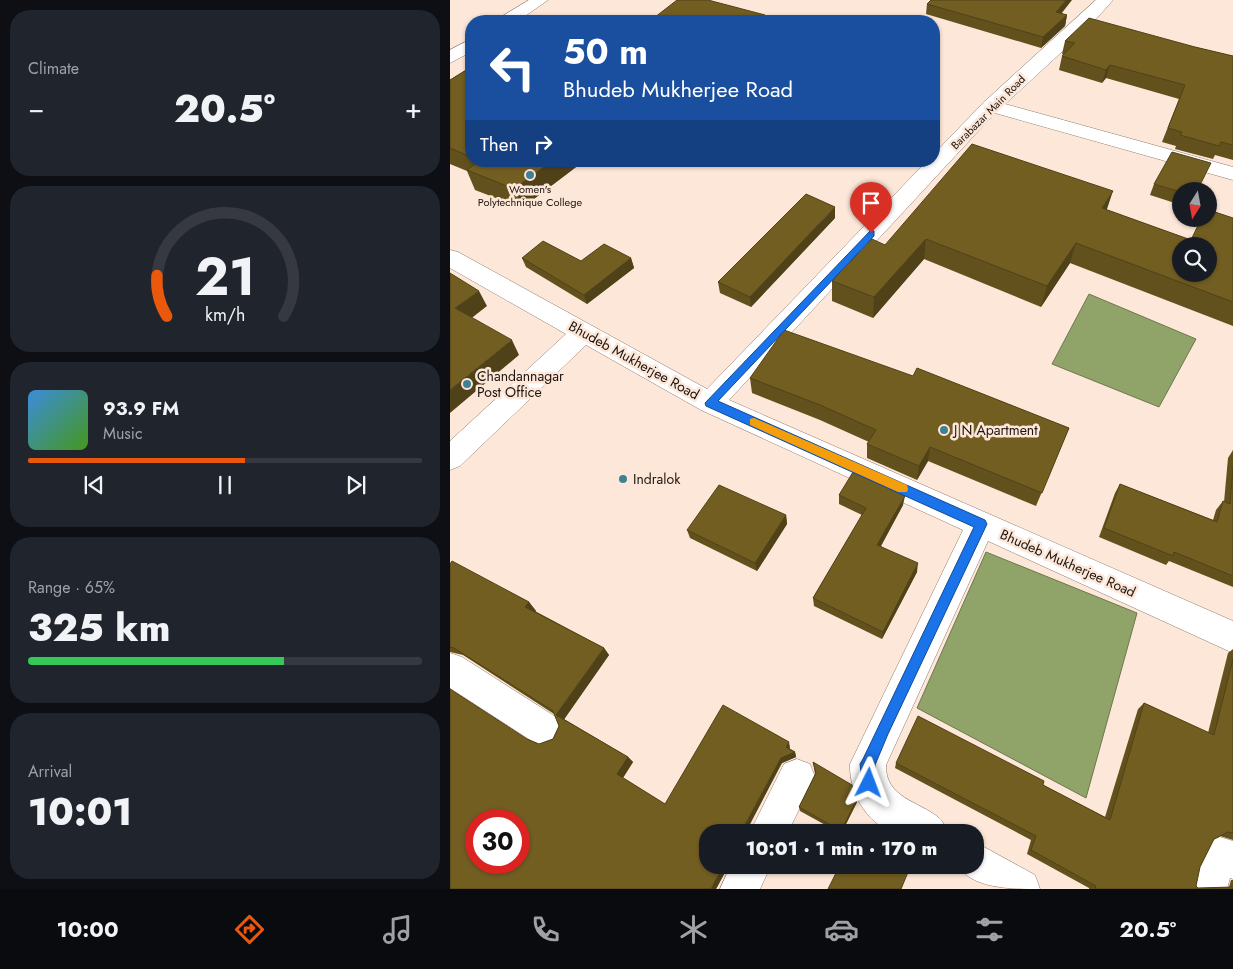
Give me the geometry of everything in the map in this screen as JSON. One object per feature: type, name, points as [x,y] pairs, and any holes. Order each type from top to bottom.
[{"type":"street","points":[[516,15],[540,0]]},
{"type":"street","name":"Barabazar Main Road","points":[[940,160],[991,106],[1092,25],[1105,0]]},
{"type":"street","points":[[450,58],[465,48]]},
{"type":"street","points":[[991,106],[1233,174]]},
{"type":"street","name":"Barabazar Main Road","points":[[710,403],[933,167]]},
{"type":"street","name":"Bhudeb Mukherjee Road","points":[[450,258],[710,403],[1233,637]]},
{"type":"street","points":[[450,458],[584,332]]},
{"type":"street","points":[[915,824],[893,811],[876,796],[869,783],[868,764],[981,524]]},
{"type":"street","points":[[450,669],[548,731]]},
{"type":"street","points":[[772,824],[797,777]]},
{"type":"street","points":[[1208,889],[1212,871],[1220,856],[1233,860]]},
{"type":"street","points":[[984,866],[1021,889]]},
{"type":"street","points":[[739,889],[747,874]]},
{"type":"shaded area","points":[[1089,294],[1196,339],[1159,407],[1052,364]]},
{"type":"shaded area","points":[[986,552],[1137,613],[1086,798],[917,708]]},
{"type":"building","points":[[677,0],[708,0],[765,15],[658,15]]},
{"type":"building","points":[[931,0],[1066,0],[1056,12],[1067,15],[1043,37],[927,4]]},
{"type":"building","points":[[1089,18],[1233,56],[1233,145],[1221,142],[1219,146],[1180,135],[1182,132],[1168,128],[1185,85],[1110,65],[1106,70],[1062,56],[1075,43],[1065,41]]},
{"type":"building","points":[[465,71],[465,154],[450,148],[450,80]]},
{"type":"building","points":[[972,144],[1113,191],[1102,208],[1183,237],[1172,237],[1172,279],[1076,243],[1047,286],[926,239],[874,297],[832,281],[872,239],[885,245]]},
{"type":"building","points":[[1172,152],[1211,163],[1202,182],[1172,182],[1172,189],[1154,184]]},
{"type":"building","points":[[471,167],[544,167],[514,189],[467,170]]},
{"type":"building","points":[[806,194],[835,207],[750,297],[718,282]]},
{"type":"building","points":[[1218,213],[1233,218],[1233,302],[1180,282],[1217,282],[1217,237],[1192,237],[1197,228],[1218,228]]},
{"type":"building","points":[[543,241],[581,261],[604,244],[631,258],[584,295],[522,258]]},
{"type":"building","points":[[450,273],[479,291],[455,308],[512,340],[450,390]]},
{"type":"building","points":[[784,330],[913,376],[917,368],[1069,428],[1042,493],[930,447],[919,466],[867,444],[876,430],[820,405],[750,378]]},
{"type":"building","points":[[1233,467],[1233,576],[1174,552],[1173,556],[1104,528],[1120,484],[1217,522],[1223,501],[1230,504]]},
{"type":"building","points":[[853,472],[905,496],[877,545],[918,563],[883,632],[813,598],[866,508],[839,495]]},
{"type":"building","points":[[719,485],[786,515],[755,563],[687,530]]},
{"type":"building","points":[[452,561],[529,602],[525,607],[604,648],[556,715],[628,757],[617,774],[665,804],[723,705],[789,742],[786,747],[795,752],[781,758],[745,824],[699,824],[699,874],[719,874],[711,889],[450,889],[450,689],[527,739],[539,744],[553,739],[559,726],[553,711],[450,647],[450,564]]},
{"type":"building","points":[[1233,659],[1233,833],[1228,832],[1214,839],[1200,867],[1196,886],[1198,888],[1233,887],[1233,889],[1095,889],[1096,886],[1031,850],[1036,836],[896,763],[918,716],[1044,781],[1043,785],[1110,820],[1144,703],[1214,735]]},
{"type":"building","points":[[813,762],[852,785],[858,797],[844,824],[829,824],[799,807],[816,773]]},
{"type":"building","points":[[836,874],[907,874],[901,889],[828,889]]},
{"type":"slow traffic","points":[[754,422],[902,489]]},
{"type":"place","name":"Women's Polytechnique College","points":[[530,175]]},
{"type":"place","name":"Chandannagar Post Office","points":[[467,384]]},
{"type":"place","name":"J N Apartment","points":[[944,430]]},
{"type":"place","name":"Indralok","points":[[623,479]]},
{"type":"route","points":[[869,783],[868,764],[883,729],[981,524],[710,403],[871,233]]}]
